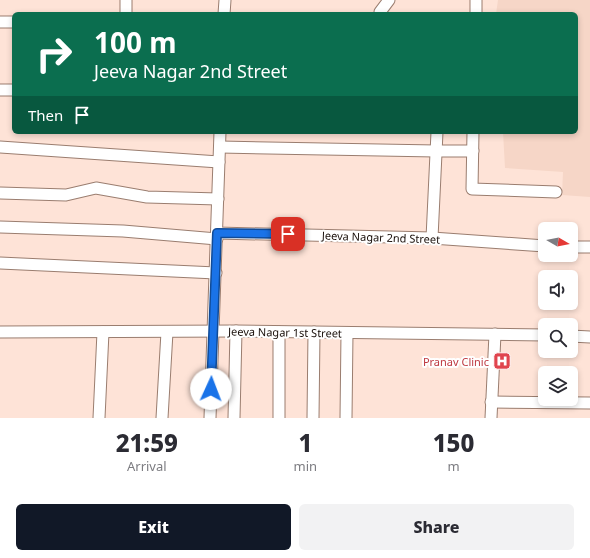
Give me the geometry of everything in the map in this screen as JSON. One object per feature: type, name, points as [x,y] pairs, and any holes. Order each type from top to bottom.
[{"type":"street","points":[[126,0],[126,12]]},
{"type":"street","points":[[224,12],[225,0]]},
{"type":"street","points":[[378,0],[380,12]]},
{"type":"street","points":[[381,12],[389,0]]},
{"type":"street","points":[[476,0],[476,12]]},
{"type":"street","points":[[0,22],[12,22]]},
{"type":"street","points":[[0,90],[12,90]]},
{"type":"street","points":[[210,418],[220,134]]},
{"type":"street","points":[[432,238],[437,134]]},
{"type":"street","points":[[473,134],[472,189],[556,192]]},
{"type":"street","points":[[220,147],[473,151]]},
{"type":"street","points":[[0,148],[219,162]]},
{"type":"street","points":[[0,193],[66,195],[96,188],[147,197],[218,199]]},
{"type":"street","name":"Jeeva Nagar 2nd Street","points":[[0,227],[123,230],[217,236],[432,238],[538,246]]},
{"type":"street","points":[[578,248],[590,247]]},
{"type":"street","points":[[0,263],[216,273]]},
{"type":"street","points":[[234,418],[236,331]]},
{"type":"street","name":"Jeeva Nagar 1st Street","points":[[0,332],[236,331],[538,336]]},
{"type":"street","points":[[99,418],[103,332]]},
{"type":"street","points":[[162,418],[167,332]]},
{"type":"street","points":[[279,332],[279,418]]},
{"type":"street","points":[[313,418],[314,332]]},
{"type":"street","points":[[346,418],[347,332]]},
{"type":"street","points":[[491,418],[495,334]]},
{"type":"street","points":[[578,336],[590,337]]},
{"type":"street","points":[[491,402],[590,403]]},
{"type":"shaded area","points":[[498,0],[590,0],[590,197],[562,195],[563,172],[505,168],[503,134],[578,134],[578,12],[496,12]]},
{"type":"place","name":"Pranav Clinic","points":[[502,361]]},
{"type":"route","points":[[211,389],[217,233],[288,234]]}]
